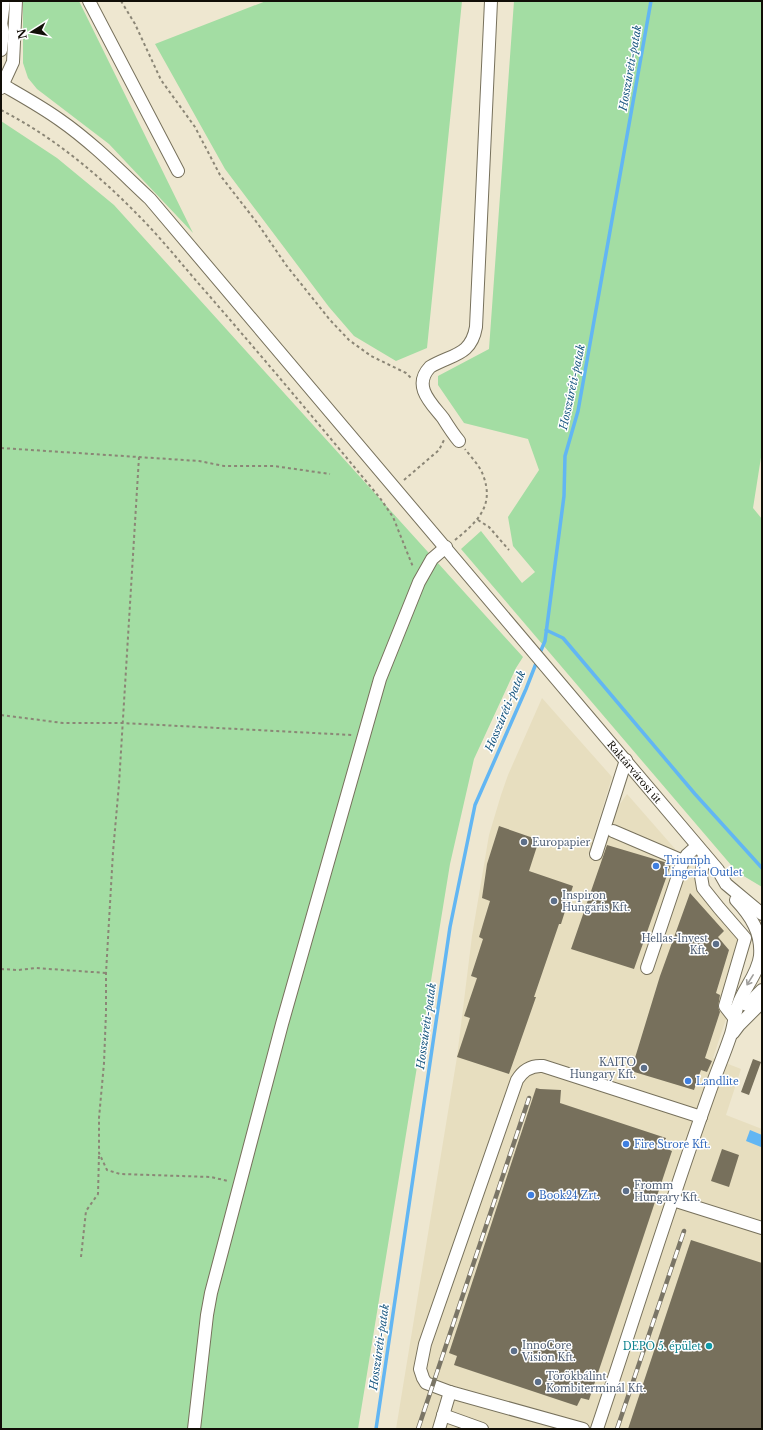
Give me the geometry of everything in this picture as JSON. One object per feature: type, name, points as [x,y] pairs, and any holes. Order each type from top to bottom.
[{"type":"street","points":[[1,50],[3,32],[1,24],[4,1]]},
{"type":"street","points":[[1,84],[13,62],[16,1]]},
{"type":"street","points":[[89,1],[178,171]]},
{"type":"street","points":[[459,441],[426,397],[422,383],[426,372],[437,363],[466,349],[474,337],[476,327],[491,1]]},
{"type":"street","name":"Raktárvárosi út","points":[[1,84],[61,121],[86,141],[150,199],[626,760],[718,870],[726,884],[762,914]]},
{"type":"street","points":[[194,1429],[211,1292],[282,1024],[363,735],[380,679],[419,582],[432,559],[446,548]]},
{"type":"street","points":[[596,854],[626,760]]},
{"type":"street","points":[[613,831],[683,861]]},
{"type":"street","points":[[647,968],[683,861],[687,855],[701,850],[701,876],[704,888],[718,908],[745,938],[725,1006],[735,1019]]},
{"type":"street","name":"Raktárvárosi út","points":[[718,870],[762,903]]},
{"type":"street","points":[[597,1429],[701,1117],[730,1037],[737,1007],[743,992],[756,972],[758,965],[760,943],[756,928],[749,914],[731,894],[726,884]]},
{"type":"street","points":[[735,1019],[747,1004],[762,990]]},
{"type":"street","points":[[730,1037],[739,1025],[762,1002]]},
{"type":"street","points":[[583,1429],[450,1392],[426,1383],[421,1374],[421,1361],[425,1344],[517,1080],[523,1071],[533,1066],[543,1066],[701,1117]]},
{"type":"street","points":[[674,1200],[762,1228]]},
{"type":"street","points":[[439,1429],[450,1392]]},
{"type":"street","points":[[443,1415],[482,1429]]},
{"type":"path","points":[[121,1],[135,24],[161,80],[195,127],[220,175],[258,224],[286,265],[330,320],[349,340],[371,356],[406,373],[423,389]]},
{"type":"path","points":[[1,110],[19,119],[50,139],[83,165],[143,221],[236,326],[380,498],[393,517],[419,582]]},
{"type":"path","points":[[394,487],[439,450],[446,437],[446,424]]},
{"type":"path","points":[[446,548],[478,520],[485,507],[487,493],[483,474],[459,441]]},
{"type":"path","points":[[1,448],[199,461],[224,466],[274,466],[330,474]]},
{"type":"path","points":[[81,1257],[86,1211],[98,1194],[99,1118],[104,1063],[106,973],[112,852],[119,784],[139,457]]},
{"type":"path","points":[[478,520],[489,527],[509,550]]},
{"type":"path","points":[[1,715],[64,723],[122,723],[363,735]]},
{"type":"path","points":[[1,969],[18,970],[36,968],[106,973]]},
{"type":"path","points":[[99,1153],[107,1170],[120,1174],[211,1177],[239,1184]]},
{"type":"shaded area","points":[[542,698],[612,777],[588,856],[600,859],[617,808],[627,794],[753,938],[713,1058],[741,1069],[726,1115],[762,1129],[762,1429],[396,1429],[457,1057],[472,936],[489,835],[508,775]]},
{"type":"green space","points":[[23,1],[79,1],[193,233],[109,144],[37,89],[28,78],[23,63]]},
{"type":"green space","points":[[266,1],[462,1],[427,348],[396,361],[354,336],[329,307],[225,169],[155,44]]},
{"type":"green space","points":[[514,1],[762,1],[762,451],[753,508],[762,519],[762,887],[737,872],[461,549],[481,531],[522,583],[535,572],[513,546],[508,517],[539,470],[528,439],[464,423],[438,385],[438,376],[489,349]]},
{"type":"green space","points":[[1,121],[57,158],[114,205],[523,657],[516,668],[474,759],[450,864],[358,1429],[1,1429]]},
{"type":"water","points":[[750,1130],[762,1135],[761,1147],[746,1141]]},
{"type":"building","points":[[499,826],[539,840],[529,871],[573,886],[509,1074],[457,1057],[470,1018],[464,1016],[477,978],[471,976],[483,939],[479,937],[490,901],[482,898],[487,864]]},
{"type":"building","points":[[607,845],[671,864],[634,969],[571,949]]},
{"type":"building","points":[[690,893],[724,931],[718,937],[729,950],[716,993],[720,995],[718,1007],[720,1012],[705,1058],[712,1061],[707,1072],[701,1070],[694,1090],[631,1071],[660,976]]},
{"type":"building","points":[[753,1059],[761,1062],[749,1095],[741,1092]]},
{"type":"building","points":[[536,1088],[561,1090],[560,1103],[666,1138],[664,1146],[672,1151],[589,1400],[581,1398],[577,1406],[454,1365],[457,1356],[449,1353]]},
{"type":"building","points":[[722,1149],[739,1155],[729,1187],[711,1181]]},
{"type":"building","name":"DEPO 5. épület","points":[[691,1240],[762,1263],[762,1429],[628,1429]]},
{"type":"waterway","name":"Hosszúréti-patak","points":[[539,655],[545,641],[564,496],[565,456],[578,411],[651,1]]},
{"type":"waterway","points":[[546,630],[563,638],[695,794],[762,868]]},
{"type":"waterway","name":"Hosszúréti-patak","points":[[376,1429],[450,927],[475,805],[537,661]]},
{"type":"railway","points":[[418,1429],[529,1098]]},
{"type":"railway","points":[[617,1429],[684,1231]]},
{"type":"place","name":"Europapier","points":[[524,842]]},
{"type":"place","name":"Triumph Lingeria Outlet","points":[[656,866]]},
{"type":"place","name":"Inspiron Hungáris Kft.","points":[[554,901]]},
{"type":"place","name":"Hellas-Invest Kft.","points":[[716,944]]},
{"type":"place","name":"KAITO Hungary Kft.","points":[[644,1068]]},
{"type":"place","name":"Landlite","points":[[688,1081]]},
{"type":"place","name":"Fire Strore Kft.","points":[[626,1144]]},
{"type":"place","name":"Fromm Hungary Kft.","points":[[626,1191]]},
{"type":"place","name":"Book24 Zrt.","points":[[531,1195]]},
{"type":"place","name":"DEPO 5. épület","points":[[709,1346]]},
{"type":"place","name":"InnoCore Vision Kft.","points":[[514,1351]]},
{"type":"place","name":"Törökbálint Kombiterminál Kft.","points":[[538,1382]]}]
